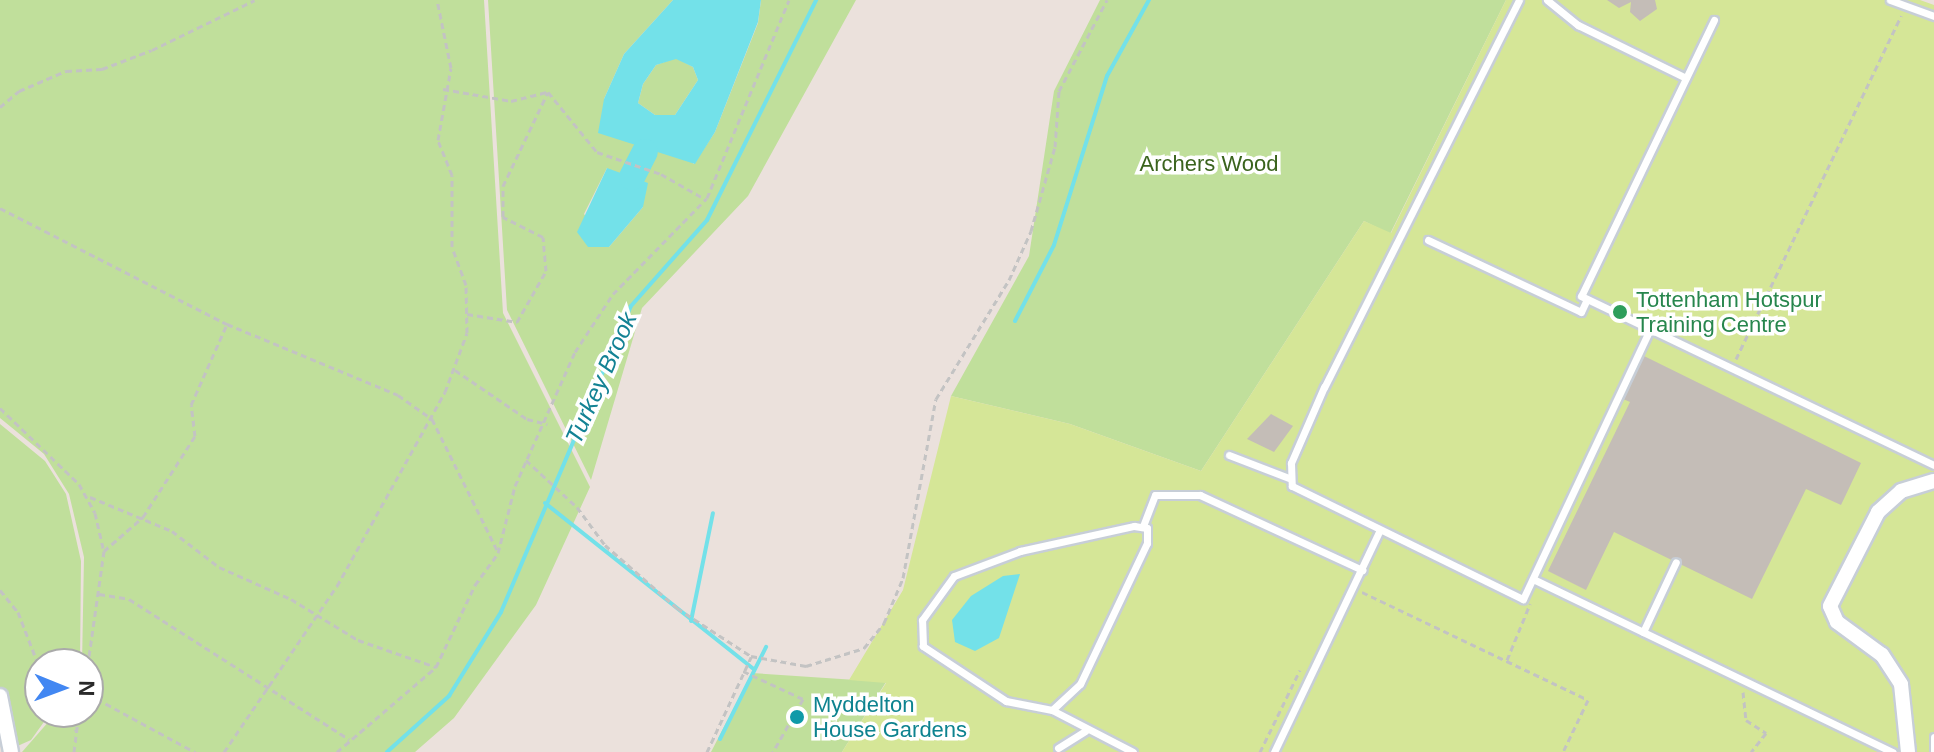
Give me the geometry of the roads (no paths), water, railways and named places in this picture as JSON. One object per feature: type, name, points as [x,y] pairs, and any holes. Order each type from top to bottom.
[{"type":"street","points":[[1908,752],[1901,684],[1882,655],[1837,622],[1830,606],[1878,512],[1901,491],[1934,481]]},
{"type":"street","points":[[0,696],[11,752]]},
{"type":"lane","points":[[1289,478],[1324,387],[1519,0]]},
{"type":"lane","points":[[1547,0],[1578,25],[1686,78]]},
{"type":"lane","points":[[1890,0],[1934,16]]},
{"type":"lane","points":[[1714,20],[1581,296],[1934,465]]},
{"type":"lane","points":[[1428,240],[1581,312],[1587,299]]},
{"type":"lane","points":[[1229,455],[1289,478],[1297,491],[1523,599],[1650,329]]},
{"type":"lane","points":[[1052,710],[1080,684],[1147,543],[1143,526],[1155,495],[1200,495],[1362,570]]},
{"type":"lane","points":[[1133,752],[1052,710],[1006,701],[929,654],[919,632],[929,606],[954,576],[987,561],[1143,526]]},
{"type":"lane","points":[[1274,752],[1379,532]]},
{"type":"lane","points":[[1643,632],[1676,562]]},
{"type":"lane","points":[[1533,579],[1882,750],[1892,752]]},
{"type":"lane","points":[[1058,748],[1066,737],[1088,730]]},
{"type":"lane","points":[[1934,737],[1934,752]]},
{"type":"water","points":[[673,0],[761,0],[758,22],[715,132],[695,164],[598,133],[604,99],[624,54]],"holes":[[[676,59],[693,67],[698,80],[675,115],[655,115],[638,103],[643,84],[656,65]]]},
{"type":"water","points":[[607,168],[648,183],[643,207],[609,247],[588,247],[577,232]]},
{"type":"water","points":[[1020,574],[999,638],[975,651],[955,642],[952,620],[971,596],[1003,576]]},
{"type":"waterway","name":"Turkey Brook","points":[[387,752],[449,696],[501,612],[631,306],[707,220],[816,0]]},
{"type":"waterway","points":[[1015,321],[1054,245],[1107,76],[1149,0]]},
{"type":"waterway","points":[[632,177],[645,152]]},
{"type":"waterway","points":[[545,503],[754,669]]},
{"type":"waterway","points":[[691,621],[713,513]]},
{"type":"waterway","points":[[720,739],[766,647]]},
{"type":"place","name":"Tottenham Hotspur Training Centre","points":[[1620,312]]},
{"type":"place","name":"Myddelton House Gardens","points":[[797,717]]},
{"type":"park label","name":"Archers Wood","points":[[1209,164]]}]
